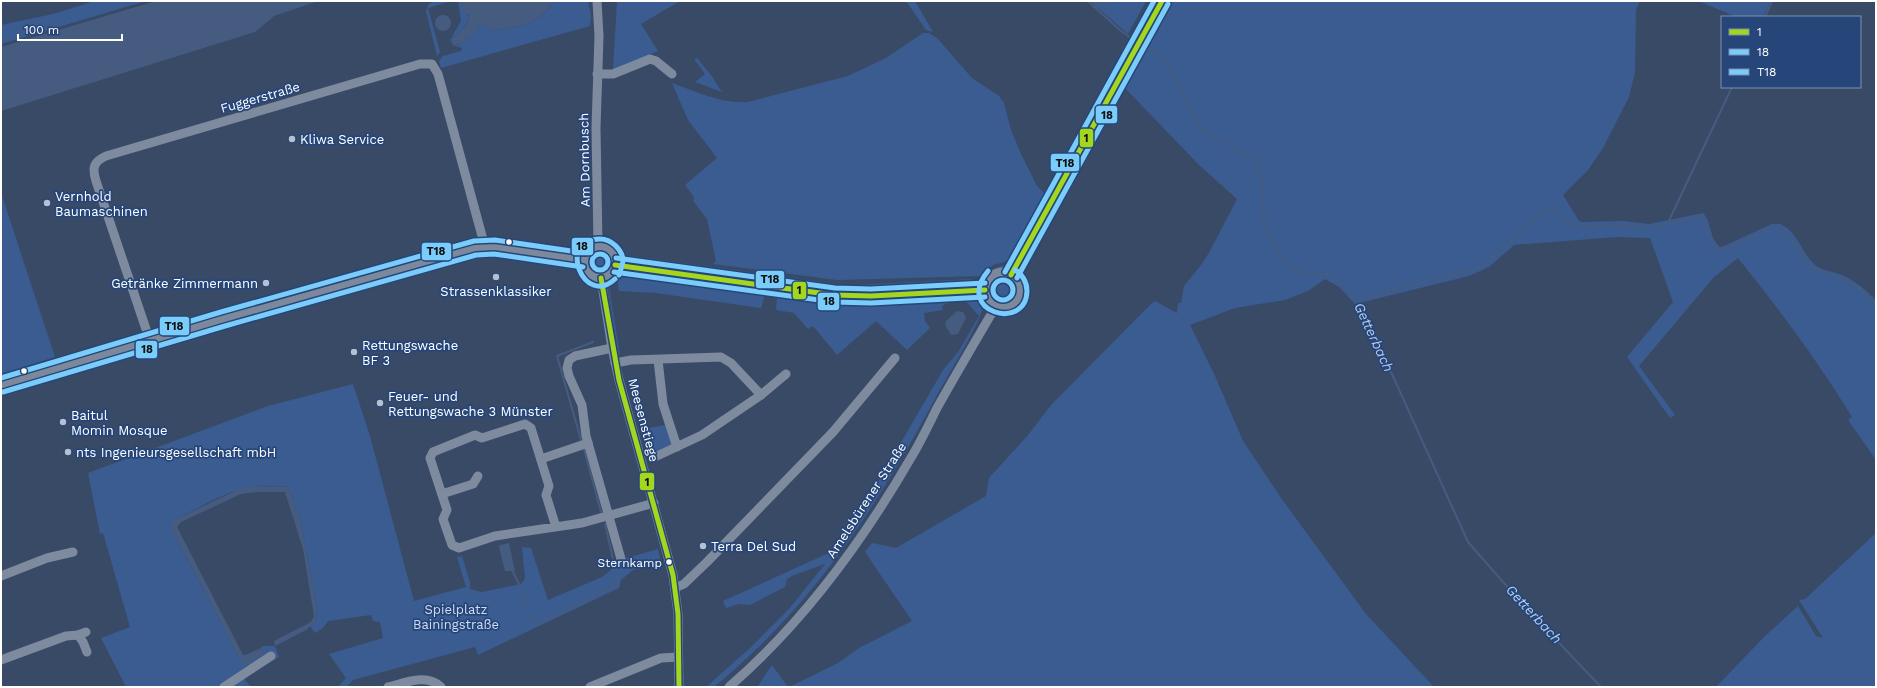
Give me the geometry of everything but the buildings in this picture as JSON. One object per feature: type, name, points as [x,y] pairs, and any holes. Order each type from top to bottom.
[{"type":"main road","points":[[1011,275],[1162,1]]},
{"type":"main road","points":[[598,246],[606,247],[613,253],[615,265],[612,273],[601,278],[596,278],[588,273],[584,260],[590,249],[598,246]]},
{"type":"main road","points":[[1,385],[438,258],[485,247],[584,260]]},
{"type":"main road","points":[[615,265],[834,295],[871,296],[985,290]]},
{"type":"main road","points":[[1000,273],[1011,275],[1019,285],[1018,298],[1009,306],[996,306],[988,299],[985,290],[987,284],[994,275],[1000,273]]},
{"type":"street","name":"Am Dornbusch","points":[[597,1],[598,74],[596,128],[598,246]]},
{"type":"street","points":[[598,74],[612,74],[650,59],[656,61],[672,74]]},
{"type":"street","name":"Fuggerstraße","points":[[150,341],[96,181],[93,168],[96,162],[106,156],[420,64],[432,64],[438,74],[485,247]]},
{"type":"street","name":"Meesenstiege","points":[[601,278],[615,363],[654,504],[675,588],[678,614],[679,687]]},
{"type":"street","name":"Amelsbürener Straße","points":[[729,687],[790,627],[859,540],[913,455],[996,306]]},
{"type":"street","points":[[612,348],[575,356],[568,360],[567,368],[582,405],[588,443],[621,559]]},
{"type":"street","points":[[615,363],[716,357],[727,359],[761,395]]},
{"type":"street","points":[[675,588],[682,586],[693,576],[834,432],[895,358]]},
{"type":"street","points":[[658,360],[662,404],[669,427],[678,448]]},
{"type":"street","points":[[657,456],[678,448],[718,425],[761,395],[786,374]]},
{"type":"street","points":[[556,527],[546,495],[549,486],[541,459],[531,428],[525,424],[482,438],[475,435],[456,441],[454,445],[433,452],[430,458],[447,510],[443,519],[452,545],[459,548],[495,536],[516,531],[556,527],[609,517],[654,504]]},
{"type":"street","points":[[541,459],[588,443]]},
{"type":"street","points":[[442,494],[473,484],[478,476]]},
{"type":"street","points":[[1,576],[47,558],[73,552]]},
{"type":"street","points":[[1,660],[66,636],[82,634],[87,652]]},
{"type":"street","points":[[224,687],[271,656]]},
{"type":"street","points":[[590,687],[661,658],[678,657]]},
{"type":"street","points":[[388,687],[424,679],[436,682],[441,687]]},
{"type":"green space","points":[[95,1],[146,1],[1,44],[1,25],[53,14]]},
{"type":"green space","points":[[434,1],[451,1],[428,8],[440,52],[437,56],[426,11],[428,5]]},
{"type":"green space","points":[[458,1],[461,1],[469,18],[462,30],[451,38],[461,21]]},
{"type":"green space","points":[[554,1],[588,1],[591,15],[590,26],[441,68],[439,61],[443,56],[461,51],[462,48],[452,45],[466,41],[480,25],[485,25],[491,30],[519,26],[536,20],[549,9]]},
{"type":"green space","points":[[617,1],[680,1],[641,24],[658,51],[615,70],[613,69]]},
{"type":"green space","points":[[906,1],[915,1],[933,32],[926,30]]},
{"type":"green space","points":[[1090,1],[1146,1],[1128,34]]},
{"type":"green space","points":[[1171,1],[1640,1],[1636,10],[1635,72],[1629,97],[1603,148],[1588,170],[1563,195],[1579,221],[1582,222],[1623,221],[1649,224],[1703,213],[1708,221],[1716,243],[1720,247],[1772,224],[1780,224],[1786,227],[1795,236],[1816,266],[1847,277],[1864,289],[1876,300],[1876,460],[1848,420],[1852,417],[1826,376],[1783,316],[1738,258],[1714,277],[1639,366],[1675,415],[1670,418],[1627,357],[1673,302],[1650,238],[1617,237],[1514,245],[1489,267],[1469,276],[1355,304],[1339,287],[1325,279],[1308,291],[1285,300],[1235,308],[1190,325],[1215,376],[1243,441],[1281,498],[1366,614],[1434,687],[789,687],[838,663],[859,648],[912,621],[865,552],[872,543],[896,548],[986,496],[989,478],[1028,435],[1052,404],[1151,304],[1155,301],[1177,313],[1178,303],[1181,303],[1184,286],[1210,251],[1237,199],[1199,165],[1124,87]]},
{"type":"green space","points":[[1698,1],[1771,1],[1764,16],[1735,16]]},
{"type":"green space","points":[[923,33],[929,33],[937,38],[972,78],[999,96],[1004,103],[1011,130],[1021,154],[1037,186],[1044,193],[1039,211],[1008,261],[993,265],[980,276],[837,280],[713,264],[716,261],[707,219],[693,201],[694,197],[685,185],[717,158],[688,120],[672,83],[719,99],[748,102],[848,76],[886,58]]},
{"type":"green space","points":[[697,58],[711,75],[722,92],[695,82],[705,74],[694,59]]},
{"type":"green space","points":[[1,193],[55,357],[1,374]]},
{"type":"green space","points":[[528,241],[576,249],[576,253],[563,252],[528,244]]},
{"type":"green space","points":[[596,252],[604,252],[610,258],[610,266],[604,272],[596,272],[590,266],[590,258]]},
{"type":"green space","points":[[627,256],[851,286],[846,291],[625,261]]},
{"type":"green space","points":[[1009,265],[993,271],[978,284],[978,279],[997,267]]},
{"type":"green space","points":[[624,272],[761,289],[765,295],[761,308],[656,293],[619,291],[617,278]]},
{"type":"green space","points":[[1003,276],[1012,280],[1016,289],[1012,298],[1003,302],[994,298],[990,289],[994,280]]},
{"type":"green space","points":[[972,279],[975,281],[975,285],[961,287],[858,291],[855,285]]},
{"type":"green space","points":[[609,286],[620,355],[618,355]]},
{"type":"green space","points":[[782,292],[975,296],[981,306],[982,311],[966,345],[912,440],[865,517],[839,554],[811,590],[781,624],[749,656],[714,687],[706,687],[750,648],[789,609],[825,564],[794,575],[787,579],[785,587],[750,605],[739,604],[726,608],[723,601],[831,552],[853,522],[943,370],[958,352],[979,316],[962,297],[957,298],[942,306],[943,310],[924,313],[925,321],[930,328],[907,350],[876,321],[837,355],[813,326],[808,329],[794,313],[776,310],[777,297]]},
{"type":"green space","name":"Spielplatz Bainingstraße","points":[[353,384],[370,436],[414,601],[466,587],[457,557],[462,556],[470,582],[470,589],[482,592],[521,584],[525,579],[522,547],[531,548],[548,600],[602,577],[612,569],[610,563],[658,549],[661,562],[633,570],[621,580],[619,588],[478,655],[475,647],[353,680],[346,687],[338,687],[346,678],[329,654],[383,638],[380,622],[373,621],[371,615],[328,621],[323,628],[315,633],[310,626],[315,622],[317,608],[301,523],[290,491],[287,487],[275,486],[256,486],[244,488],[222,496],[174,520],[173,534],[241,662],[265,653],[261,649],[262,646],[275,646],[279,657],[244,679],[251,687],[126,687],[101,638],[130,627],[103,533],[100,534],[88,473],[268,406]]},
{"type":"green space","points":[[665,425],[672,445],[669,449],[650,458],[643,429]]},
{"type":"green space","points":[[1876,533],[1876,687],[1716,687],[1764,637],[1798,606],[1816,636],[1823,638],[1799,600],[1805,599]]},
{"type":"green space","points":[[772,665],[788,687],[757,687]]},
{"type":"shaded area","points":[[156,1],[318,1],[274,16],[255,32],[1,111],[1,47]]},
{"type":"shaded area","points":[[461,1],[554,1],[549,9],[535,20],[518,26],[491,30],[485,25],[480,25],[464,43],[453,45],[451,39],[463,29],[469,19],[469,15],[464,11]]},
{"type":"shaded area","points":[[440,15],[446,15],[451,20],[449,29],[446,31],[440,31],[435,26],[435,20]]},
{"type":"shaded area","points":[[957,311],[963,312],[966,318],[958,334],[951,335],[945,325],[946,321]]},
{"type":"shaded area","points":[[256,486],[287,487],[290,491],[301,523],[317,608],[315,622],[306,630],[275,646],[274,641],[311,622],[314,616],[303,549],[285,492],[256,492],[241,494],[181,522],[177,527],[243,655],[263,647],[261,649],[265,653],[245,666],[241,662],[173,534],[171,525],[174,520],[239,489]]},
{"type":"shaded area","points":[[509,543],[515,571],[505,571],[499,547],[500,545]]},
{"type":"waterway","name":"Getterbach","points":[[1088,1],[1121,31],[1136,41]]},
{"type":"waterway","points":[[1094,7],[1113,1]]},
{"type":"waterway","points":[[1765,16],[1772,1]]},
{"type":"waterway","name":"Getterbach","points":[[1142,44],[1160,55],[1173,72],[1196,123],[1204,131],[1254,160],[1263,183],[1264,225],[1279,254],[1295,269],[1303,273],[1326,274],[1335,278],[1358,299],[1468,542],[1526,608],[1601,687]]},
{"type":"waterway","points":[[1667,225],[1732,88]]},
{"type":"waterway","points":[[1358,299],[1481,267],[1549,208],[1554,206],[1567,225],[1574,223],[1584,226],[1617,224],[1652,228],[1701,216],[1712,244],[1719,250],[1728,248],[1776,227],[1784,231],[1812,267],[1858,287],[1876,305]]},
{"type":"waterway","points":[[581,440],[557,356],[593,342]]},
{"type":"waterway","points":[[584,449],[601,512]]},
{"type":"waterway","points":[[605,524],[615,568]]},
{"type":"waterway","points":[[513,572],[521,588]]},
{"type":"waterway","points":[[530,613],[536,624],[616,585],[618,582],[617,574]]},
{"type":"waterway","points":[[523,592],[528,607]]},
{"type":"transit line","name":"T18","points":[[1005,272],[1154,1]]},
{"type":"transit line","name":"1","points":[[1011,275],[1162,1]]},
{"type":"transit line","name":"18","points":[[1017,278],[1168,4]]},
{"type":"transit line","name":"18","points":[[615,279],[604,286],[593,285],[585,279],[579,270],[577,259],[579,249],[587,242],[600,239],[604,239],[612,243],[621,252],[623,260],[619,275]]},
{"type":"transit line","name":"T18","points":[[1,378],[221,312],[474,241],[495,240],[585,253]]},
{"type":"transit line","name":"18","points":[[3,392],[225,326],[476,255],[494,254],[583,267]]},
{"type":"transit line","name":"T18","points":[[597,254],[603,254],[608,259],[608,262],[606,268],[603,270],[597,270],[592,265],[592,259],[597,254]]},
{"type":"transit line","name":"T18","points":[[616,258],[835,288],[871,289],[985,283]]},
{"type":"transit line","name":"1","points":[[615,265],[834,295],[871,296],[985,290]]},
{"type":"transit line","name":"18","points":[[988,271],[980,285],[980,297],[985,306],[994,312],[1005,314],[1016,311],[1024,304],[1027,291],[1024,279],[1015,270]]},
{"type":"transit line","name":"18","points":[[614,272],[834,302],[871,303],[985,297]]},
{"type":"transit line","name":"1","points":[[601,278],[619,380],[673,575],[678,614],[679,687]]},
{"type":"transit line","name":"T18","points":[[1003,280],[1010,283],[1013,290],[1010,297],[1003,300],[996,297],[993,290],[996,283],[1003,280]]},
{"type":"place","name":"Kliwa Service","points":[[292,139]]},
{"type":"place","name":"Vernhold Baumaschinen","points":[[47,203]]},
{"type":"place","name":"Strassenklassiker","points":[[496,277]]},
{"type":"place","name":"Getränke Zimmermann","points":[[266,283]]},
{"type":"place","name":"Rettungswache BF 3","points":[[354,352]]},
{"type":"place","name":"Feuer- und Rettungswache 3 Münster","points":[[380,403]]},
{"type":"place","name":"Baitul Momin Mosque","points":[[63,422]]},
{"type":"place","name":"nts Ingenieursgesellschaft mbH","points":[[68,452]]},
{"type":"place","name":"Terra Del Sud","points":[[703,546]]},
{"type":"place","name":"Sternkamp","points":[[669,562]]}]
